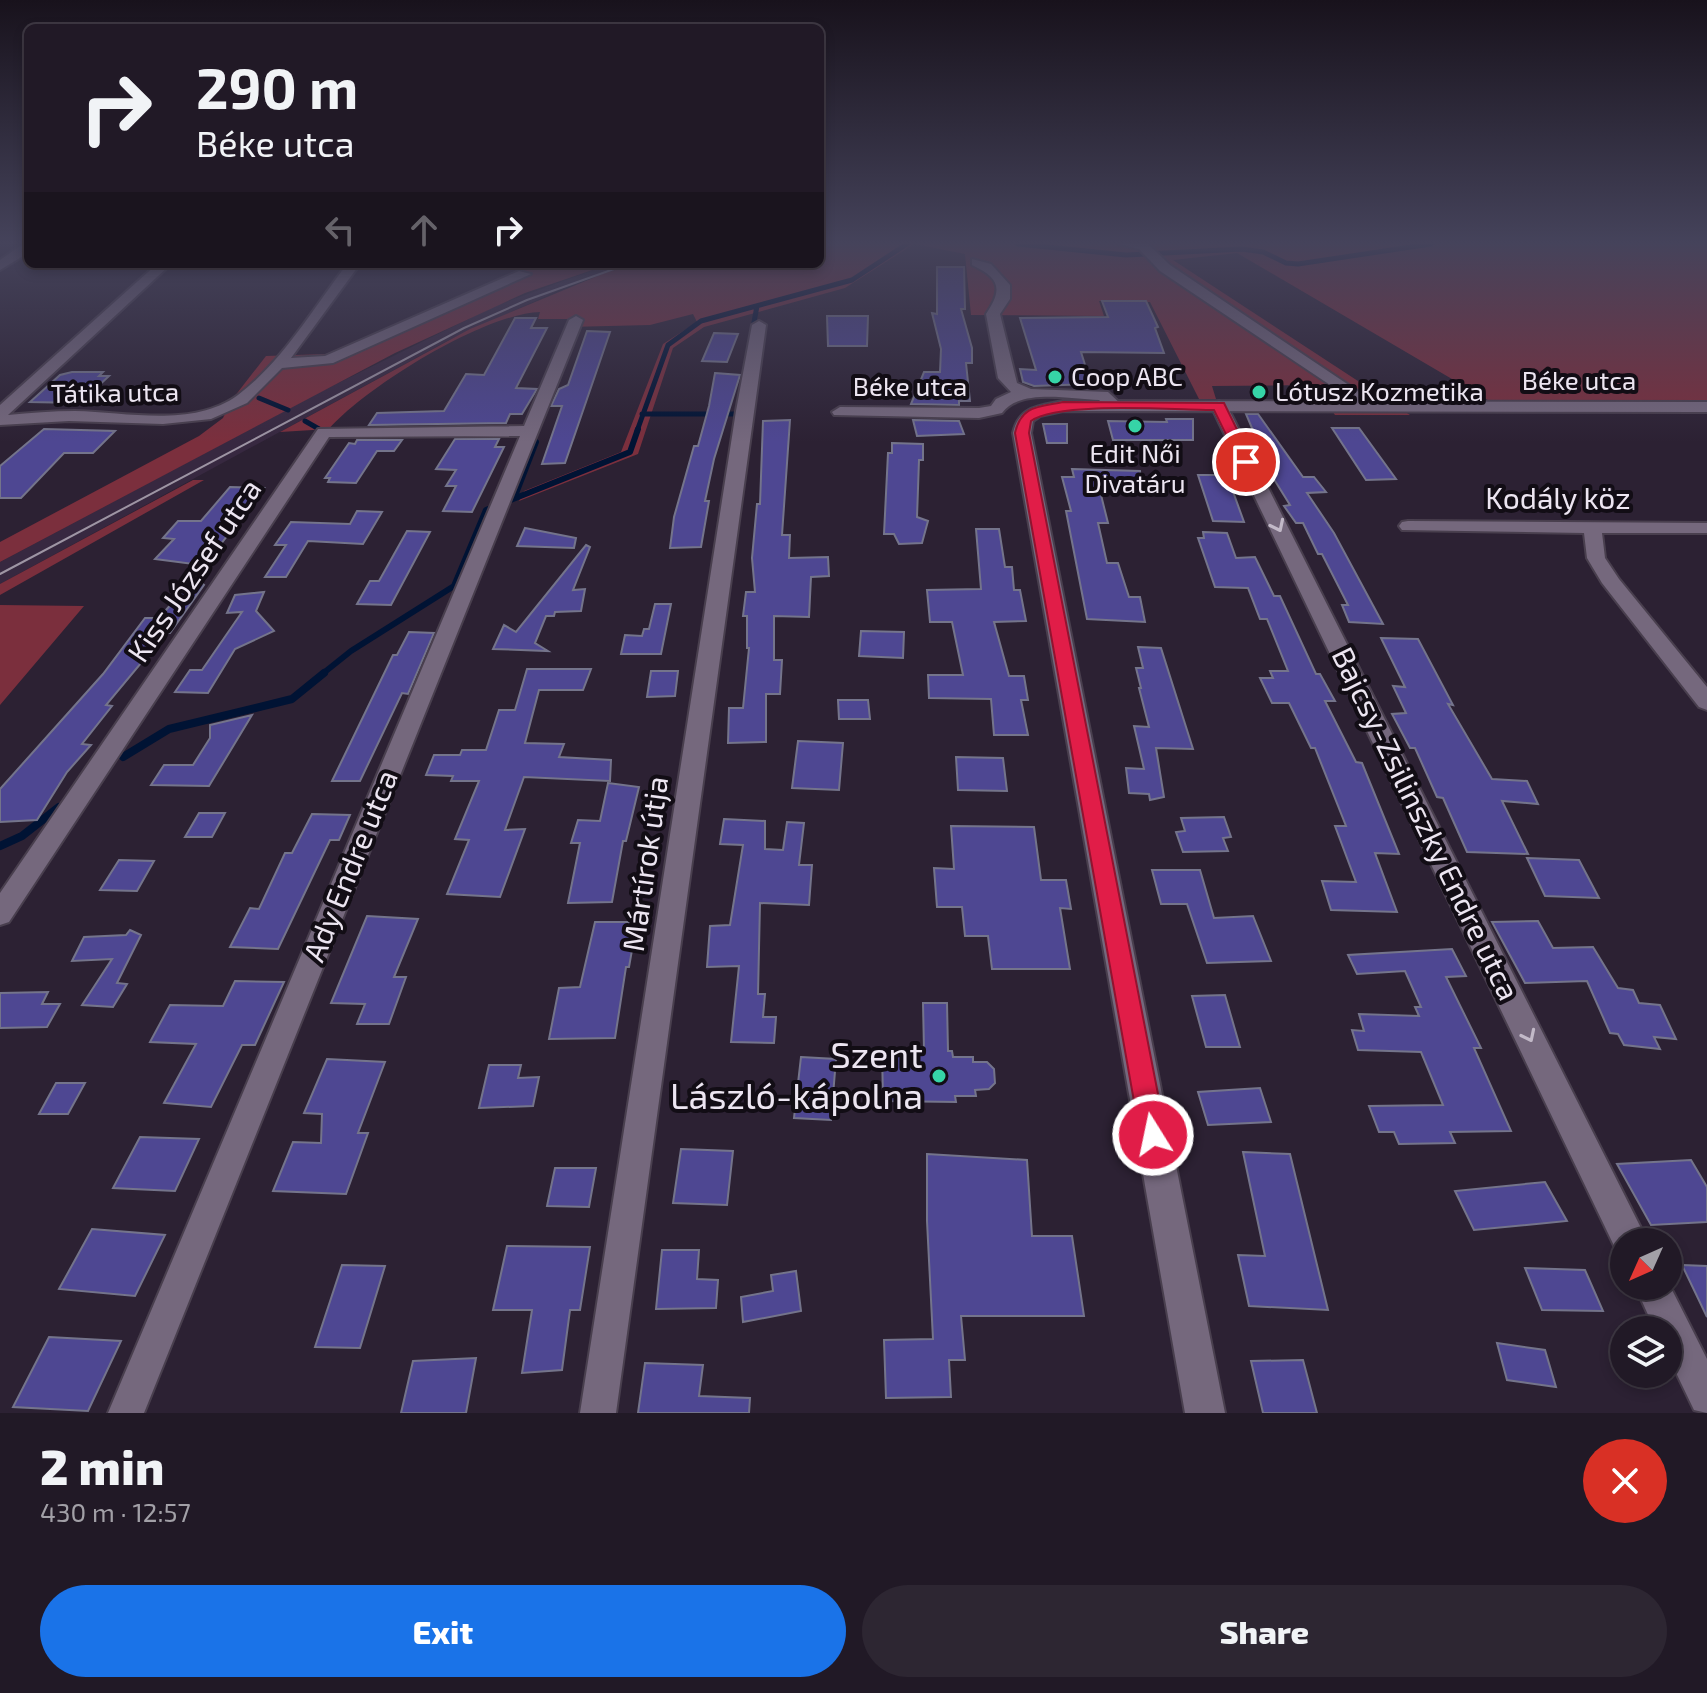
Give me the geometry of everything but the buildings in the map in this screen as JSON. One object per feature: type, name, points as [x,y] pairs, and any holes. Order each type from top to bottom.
[{"type":"street","points":[[0,413],[114,310]]},
{"type":"street","points":[[276,364],[318,310]]},
{"type":"street","points":[[276,364],[319,362],[342,355],[443,310]]},
{"type":"street","points":[[996,310],[993,314],[1006,378],[1032,404],[1022,433],[1205,1413]]},
{"type":"street","points":[[1231,310],[1372,406]]},
{"type":"street","name":"Ady Endre utca","points":[[126,1413],[576,320]]},
{"type":"street","name":"Mártírok útja","points":[[598,1413],[759,325]]},
{"type":"street","name":"Tátika utca","points":[[0,420],[76,416],[164,420],[230,407],[250,393],[276,364]]},
{"type":"street","name":"Béke utca","points":[[840,412],[979,413],[996,410],[1009,397],[1032,404],[1063,406],[1707,407]]},
{"type":"street","name":"Bajcsy-Zsilinszky Endre utca","points":[[1219,406],[1623,1228]]},
{"type":"street","name":"Kiss József utca","points":[[0,914],[324,432],[530,431]]},
{"type":"street","name":"Kodály köz","points":[[1408,526],[1707,528]]},
{"type":"street","points":[[1592,527],[1596,558],[1612,583],[1707,702]]},
{"type":"street","points":[[1659,1300],[1707,1397]]},
{"type":"shaded area","points":[[428,310],[488,310],[395,353],[0,562],[0,542],[199,436],[223,418],[231,401],[266,356],[326,354]]},
{"type":"shaded area","points":[[487,310],[516,310],[447,341],[0,584],[0,562],[318,393]]},
{"type":"shaded area","points":[[516,310],[766,310],[704,327],[673,348],[638,454],[519,501],[524,491],[621,452],[663,344],[697,322],[693,314],[650,325],[568,327],[570,319],[538,319],[540,312],[516,316],[458,339],[397,374],[346,412],[329,429],[280,432],[470,329]]},
{"type":"shaded area","points":[[971,310],[1102,310],[1104,316],[971,315]]},
{"type":"shaded area","points":[[1154,310],[1249,310],[1410,415],[1335,415],[1313,385],[1212,386],[1216,399],[1199,399]]},
{"type":"shaded area","points":[[1334,310],[1707,310],[1707,407],[1498,406]]},
{"type":"shaded area","points":[[193,480],[204,480],[0,595],[0,584]]},
{"type":"shaded area","points":[[0,605],[84,606],[0,705]]},
{"type":"waterway","points":[[643,414],[668,345],[701,321],[742,310]]},
{"type":"waterway","points":[[752,333],[756,310]]},
{"type":"waterway","points":[[259,398],[288,410]]},
{"type":"waterway","points":[[637,431],[643,414]]},
{"type":"waterway","points":[[643,414],[736,414],[739,419]]},
{"type":"waterway","points":[[305,421],[319,429]]},
{"type":"waterway","points":[[321,675],[351,651],[454,586],[486,510],[630,452],[638,429]]},
{"type":"waterway","points":[[518,497],[515,496],[536,442]]},
{"type":"waterway","points":[[123,757],[169,729],[292,699],[324,673]]},
{"type":"waterway","points":[[0,846],[22,836],[59,807]]},
{"type":"tram line","points":[[0,574],[464,328],[505,310]]},
{"type":"place","name":"Coop ABC","points":[[1055,377]]},
{"type":"place","name":"Lótusz Kozmetika","points":[[1259,392]]},
{"type":"place","name":"Edit Női Divatáru","points":[[1135,426]]},
{"type":"place","name":"Szent László-kápolna","points":[[939,1076]]},
{"type":"route","points":[[1153,1135],[1022,433],[1025,419],[1034,412],[1048,408],[1219,406],[1246,462]]}]
